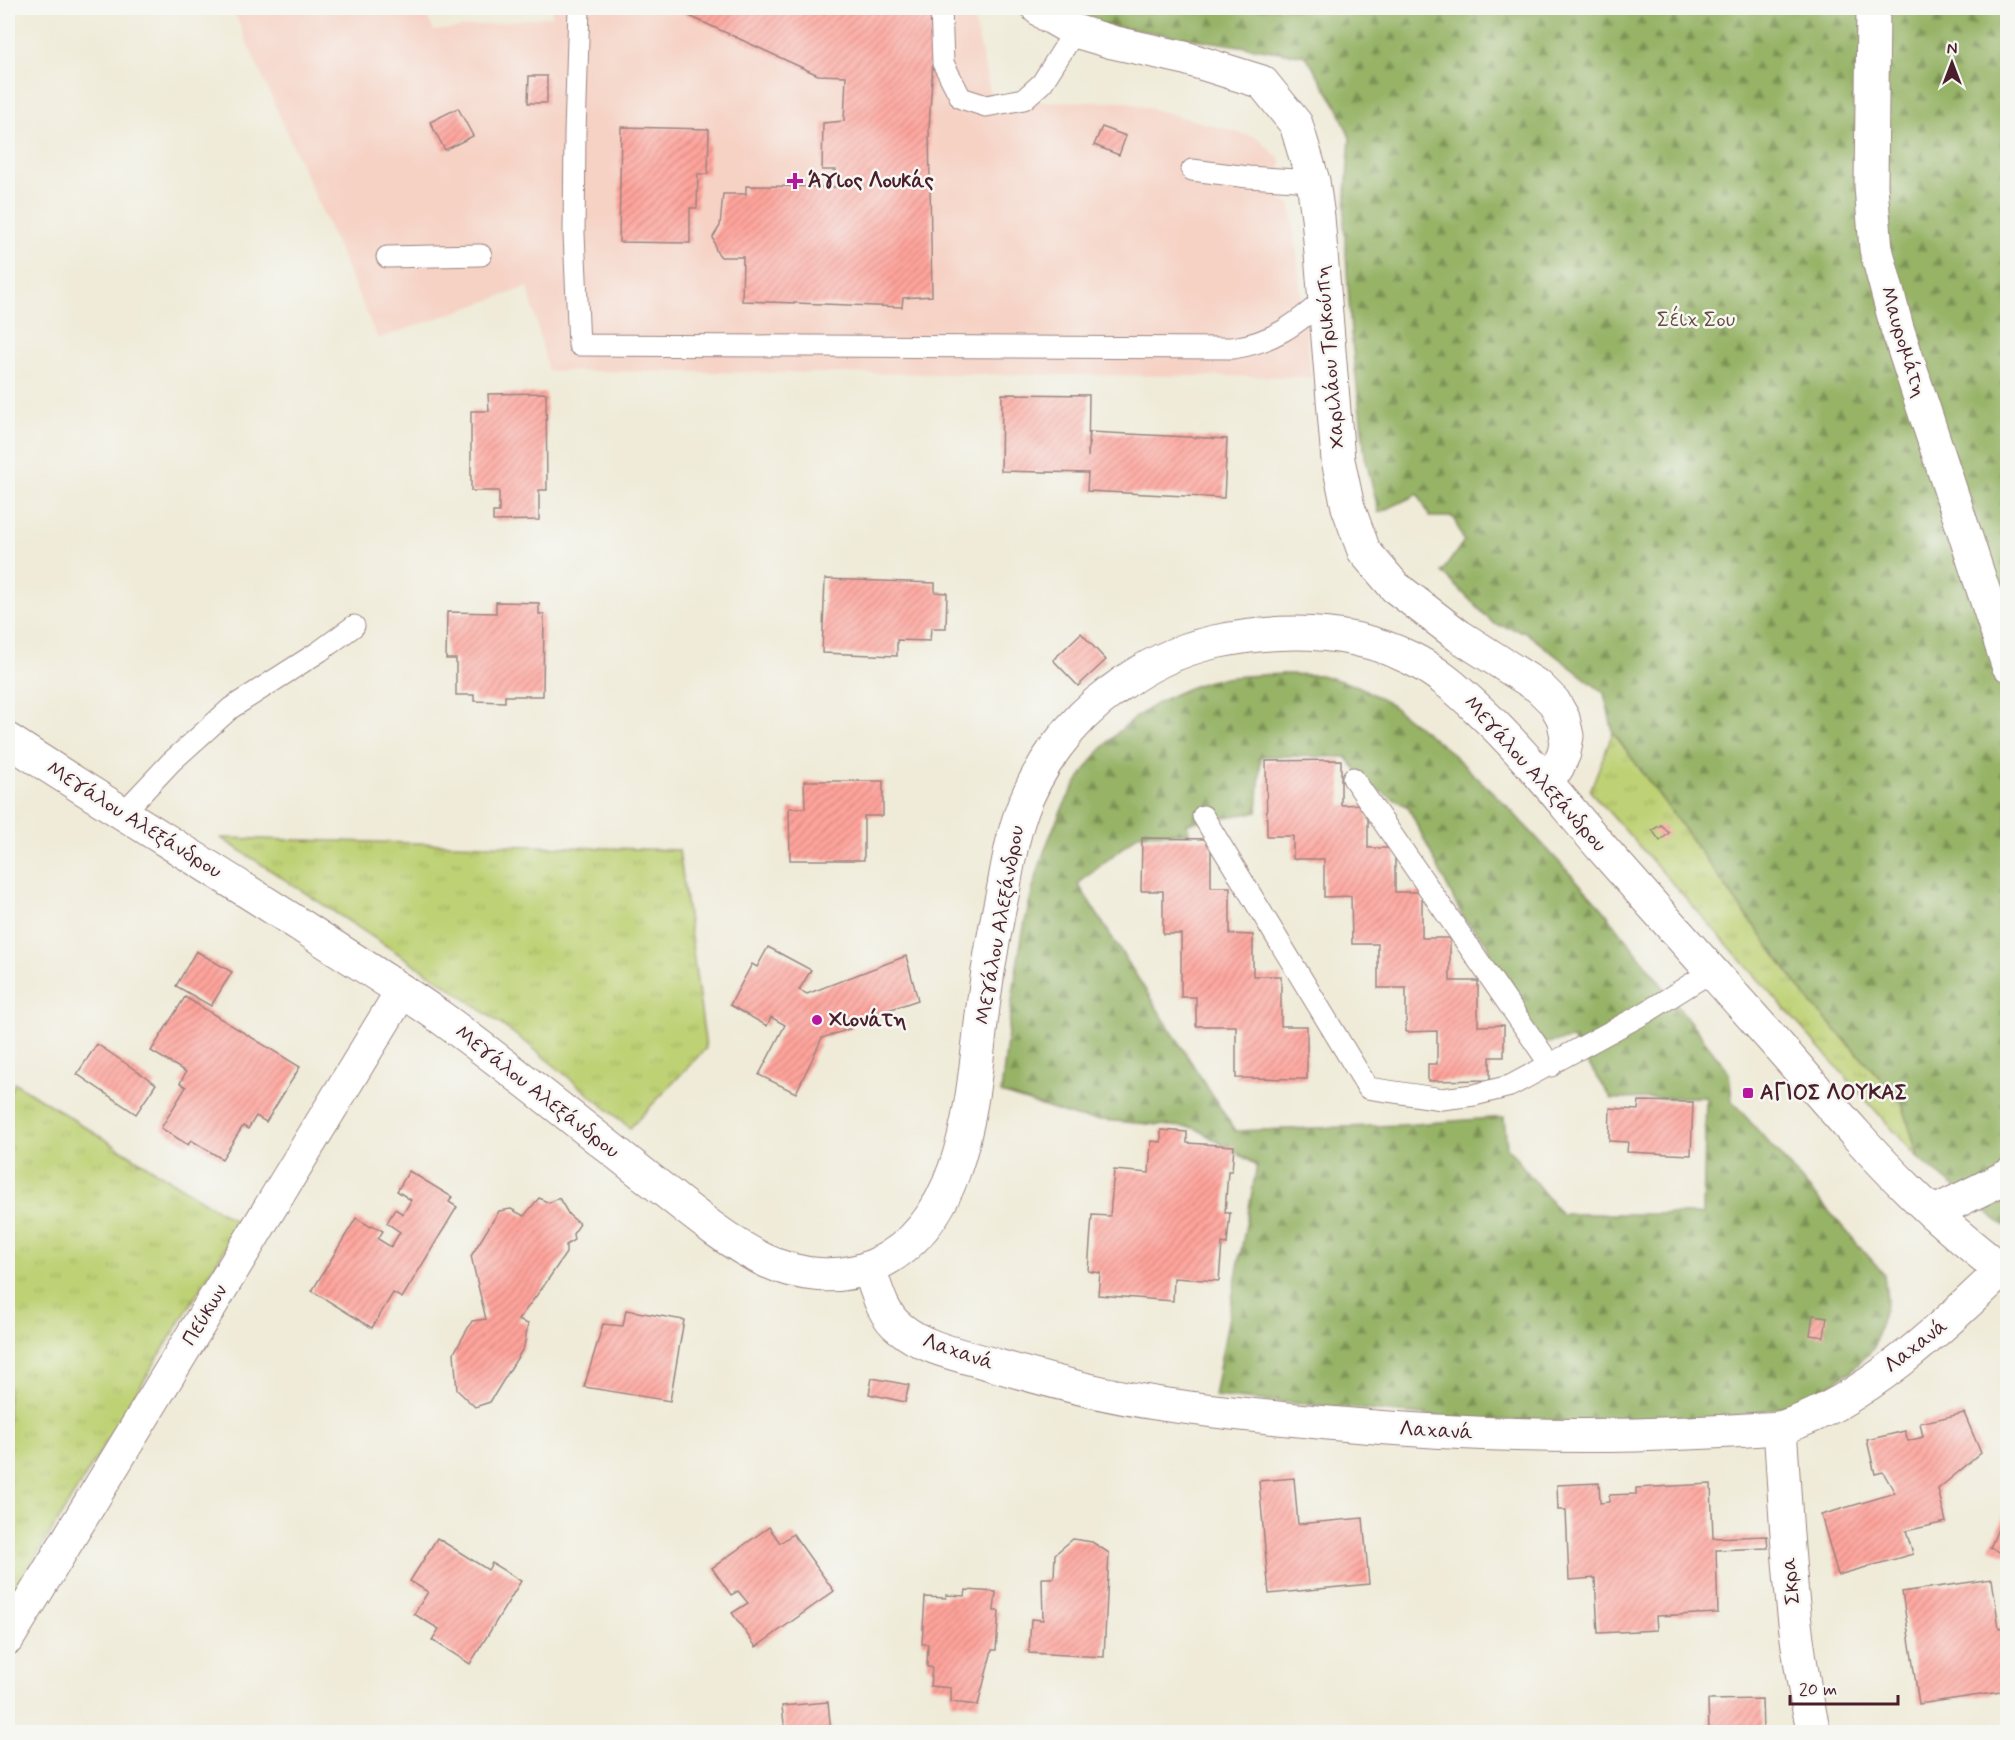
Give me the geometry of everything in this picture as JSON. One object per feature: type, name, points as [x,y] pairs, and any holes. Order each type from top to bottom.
[{"type":"street","name":"Χαριλάου Τρικούπη","points":[[1038,8],[1075,32],[1185,58],[1262,82],[1296,124],[1313,181],[1318,217],[1338,460],[1348,507],[1364,551],[1395,587],[1459,636],[1539,687],[1554,702],[1563,718],[1567,736],[1564,753],[1557,768],[1543,777]]},
{"type":"street","name":"Μαυρομάτη","points":[[1873,8],[1871,186],[1876,249],[1897,328],[2007,665]]},
{"type":"street","name":"Μεγάλου Αλεξάνδρου","points":[[8,740],[402,991],[477,1044],[684,1206],[749,1251],[774,1264],[801,1273],[832,1275],[858,1272],[891,1257],[915,1237],[939,1204],[960,1155],[970,1108],[989,963],[1019,817],[1039,774],[1084,713],[1105,695],[1149,666],[1202,645],[1247,636],[1290,632],[1333,634],[1362,640],[1417,662],[1438,675],[1492,722],[1543,777],[1570,811],[1878,1159],[1933,1213],[2004,1273]]},
{"type":"street","name":"Πεύκων","points":[[9,1632],[402,991]]},
{"type":"street","points":[[1933,1213],[2007,1176]]},
{"type":"street","name":"Λαχανά","points":[[868,1268],[889,1317],[901,1329],[922,1341],[1026,1374],[1105,1394],[1153,1403],[1246,1415],[1503,1435],[1641,1435],[1780,1428],[1822,1411],[1871,1381],[2004,1273]]},
{"type":"street","name":"Σκρα","points":[[1780,1428],[1794,1607],[1814,1732]]},
{"type":"lane","points":[[579,8],[574,212],[579,345],[1233,348],[1264,341],[1280,334],[1325,299]]},
{"type":"lane","points":[[941,8],[943,63],[961,98],[986,106],[1023,99],[1042,83],[1075,32]]},
{"type":"lane","points":[[1192,170],[1248,177],[1313,181]]},
{"type":"lane","points":[[387,256],[481,255]]},
{"type":"lane","points":[[123,813],[171,762],[231,708],[320,651],[354,626]]},
{"type":"lane","points":[[1353,778],[1551,1066]]},
{"type":"lane","points":[[1203,816],[1368,1088],[1442,1099],[1474,1095],[1510,1086],[1551,1066],[1645,1013],[1712,972]]},
{"type":"shaded area","name":"Άγιος Λουκάς","points":[[232,8],[422,8],[434,31],[552,16],[552,8],[972,8],[992,101],[1127,102],[1258,138],[1281,161],[1281,200],[1291,205],[1311,377],[548,371],[528,287],[378,339]]},
{"type":"green space","name":"Σέιχ Σου","points":[[1055,8],[2007,8],[2007,1228],[1919,1159],[1902,1102],[1809,1001],[1613,732],[1604,693],[1525,632],[1494,624],[1442,572],[1464,541],[1453,517],[1430,517],[1418,494],[1379,513],[1365,456],[1351,333],[1344,222],[1350,138],[1337,106],[1306,56],[1097,24]]},
{"type":"green space","points":[[1282,674],[1320,675],[1358,686],[1387,702],[1447,749],[1504,803],[1602,908],[1729,1072],[1732,1101],[1884,1274],[1887,1301],[1873,1349],[1849,1373],[1808,1399],[1768,1410],[1715,1419],[1645,1425],[1465,1419],[1214,1396],[1257,1165],[1195,1128],[1079,1118],[1001,1093],[1016,974],[1027,913],[1044,854],[1067,799],[1100,751],[1143,712],[1210,681],[1230,677]],"holes":[[[1261,756],[1346,757],[1371,786],[1408,807],[1463,918],[1488,944],[1493,978],[1541,1044],[1572,1039],[1612,1099],[1706,1097],[1703,1214],[1561,1214],[1507,1147],[1504,1117],[1402,1125],[1235,1131],[1078,884],[1139,834],[1189,833],[1187,823],[1257,812]]]},
{"type":"green space","points":[[1613,732],[1809,1001],[1902,1102],[1919,1159],[1590,791]]},
{"type":"green space","points":[[221,838],[679,850],[706,1048],[630,1128],[528,1044],[448,986]]},
{"type":"green space","points":[[15,1083],[240,1224],[8,1602],[8,1096]]},
{"type":"building","points":[[672,8],[936,8],[929,130],[932,296],[903,298],[902,307],[742,301],[743,257],[721,257],[716,251],[713,237],[720,226],[723,194],[746,194],[746,186],[839,187],[836,170],[822,170],[823,123],[844,121],[846,76],[818,75]]},
{"type":"building","points":[[529,76],[547,76],[547,103],[528,103]]},
{"type":"building","points":[[458,108],[473,136],[445,150],[430,122]]},
{"type":"building","points":[[621,127],[709,129],[708,174],[698,174],[697,208],[690,208],[690,243],[619,242]]},
{"type":"building","points":[[1102,127],[1126,136],[1119,155],[1094,145]]},
{"type":"building","points":[[546,393],[547,490],[539,490],[539,520],[493,521],[493,512],[499,512],[499,491],[471,491],[471,411],[489,411],[488,394]]},
{"type":"building","points":[[1002,394],[1089,395],[1088,457],[1090,432],[1227,439],[1224,498],[1087,491],[1088,473],[1001,471]]},
{"type":"building","points":[[825,579],[935,583],[935,592],[947,593],[946,628],[931,628],[930,641],[897,640],[897,656],[822,653]]},
{"type":"building","points":[[496,602],[539,603],[539,614],[544,614],[543,696],[505,696],[505,702],[474,701],[474,695],[456,695],[456,659],[446,659],[447,612],[496,613]]},
{"type":"building","points":[[1081,633],[1106,660],[1078,686],[1053,660]]},
{"type":"building","points":[[1341,760],[1341,805],[1368,804],[1368,848],[1395,848],[1395,892],[1422,892],[1422,938],[1450,938],[1450,981],[1478,981],[1478,1026],[1504,1025],[1504,1057],[1490,1057],[1490,1080],[1428,1081],[1428,1064],[1437,1064],[1437,1031],[1406,1032],[1406,988],[1378,988],[1378,944],[1352,944],[1351,896],[1324,897],[1324,859],[1293,859],[1293,836],[1267,836],[1266,761]]},
{"type":"building","points":[[804,781],[883,781],[883,816],[864,816],[864,860],[790,860],[789,808],[805,808]]},
{"type":"building","points":[[1661,825],[1669,833],[1660,841],[1652,830]]},
{"type":"building","points":[[1142,838],[1211,839],[1211,887],[1230,887],[1230,934],[1253,935],[1253,976],[1281,976],[1281,1026],[1307,1026],[1307,1079],[1236,1078],[1236,1026],[1196,1026],[1196,997],[1181,997],[1181,934],[1163,934],[1163,891],[1141,891]]},
{"type":"building","name":"Χιονάτη","points":[[768,947],[811,970],[799,990],[807,994],[906,956],[918,1000],[850,1023],[852,1028],[822,1038],[796,1093],[759,1075],[785,1025],[771,1017],[767,1026],[730,1005],[752,964],[757,967]]},
{"type":"building","points":[[196,951],[232,972],[211,1006],[176,986]]},
{"type":"building","points":[[185,997],[300,1067],[266,1122],[256,1116],[248,1129],[243,1126],[222,1159],[191,1140],[188,1145],[161,1128],[186,1087],[180,1083],[186,1072],[151,1051]]},
{"type":"building","points":[[97,1044],[156,1084],[136,1114],[77,1074]]},
{"type":"building","points":[[1639,1101],[1693,1102],[1691,1155],[1627,1152],[1628,1142],[1609,1141],[1610,1108],[1638,1110]]},
{"type":"building","points":[[1161,1130],[1187,1132],[1187,1143],[1234,1146],[1232,1171],[1228,1171],[1225,1213],[1230,1213],[1227,1244],[1222,1243],[1219,1281],[1174,1278],[1173,1301],[1098,1295],[1100,1273],[1088,1271],[1092,1215],[1110,1216],[1114,1170],[1149,1173],[1151,1141],[1161,1142]]},
{"type":"building","points":[[409,1171],[452,1197],[449,1202],[457,1207],[402,1298],[393,1293],[372,1328],[312,1291],[356,1218],[383,1231],[378,1239],[391,1247],[400,1232],[387,1223],[395,1209],[403,1214],[411,1200],[397,1191]]},
{"type":"building","points":[[539,1198],[549,1203],[559,1198],[569,1215],[580,1224],[573,1234],[574,1240],[566,1245],[566,1253],[518,1320],[528,1324],[524,1347],[490,1402],[475,1407],[457,1390],[454,1353],[472,1321],[486,1319],[471,1256],[499,1211],[511,1209],[524,1216]]},
{"type":"building","points":[[626,1310],[684,1320],[670,1401],[584,1387],[603,1324],[623,1326]]},
{"type":"building","points":[[1813,1315],[1827,1317],[1824,1337],[1810,1335]]},
{"type":"building","points":[[872,1378],[909,1385],[905,1402],[869,1394]]},
{"type":"building","points":[[1964,1413],[1981,1453],[1938,1489],[1946,1522],[1906,1531],[1913,1554],[1838,1575],[1821,1515],[1895,1493],[1883,1472],[1875,1474],[1867,1440],[1905,1431],[1908,1441],[1923,1437],[1920,1423]]},
{"type":"building","points":[[1294,1478],[1298,1524],[1363,1518],[1369,1584],[1269,1594],[1259,1481]]},
{"type":"building","points":[[1599,1483],[1600,1503],[1609,1502],[1609,1495],[1636,1494],[1636,1488],[1711,1484],[1713,1538],[1767,1536],[1768,1548],[1716,1550],[1718,1613],[1656,1616],[1657,1630],[1598,1633],[1595,1578],[1569,1580],[1566,1510],[1558,1510],[1557,1485]]},
{"type":"building","points":[[2007,1507],[2007,1555],[1990,1548]]},
{"type":"building","points":[[769,1527],[780,1543],[793,1534],[834,1591],[756,1647],[732,1613],[748,1603],[738,1591],[731,1595],[712,1568]]},
{"type":"building","points":[[437,1538],[488,1570],[492,1563],[521,1581],[470,1664],[432,1640],[439,1629],[414,1614],[428,1592],[410,1581]]},
{"type":"building","points":[[1073,1539],[1092,1542],[1109,1553],[1104,1657],[1029,1653],[1031,1619],[1043,1620],[1042,1578],[1054,1578],[1055,1554]]},
{"type":"building","points":[[1992,1579],[1999,1628],[2007,1627],[2007,1691],[1919,1704],[1902,1592]]},
{"type":"building","points":[[966,1590],[996,1592],[994,1611],[999,1611],[996,1650],[992,1650],[978,1705],[951,1702],[951,1688],[930,1686],[932,1667],[927,1667],[928,1644],[922,1644],[925,1597],[965,1596]]},
{"type":"building","points":[[1762,1699],[1763,1732],[1709,1732],[1708,1700]]},
{"type":"building","points":[[828,1702],[831,1732],[785,1732],[782,1706]]},
{"type":"place","name":"Άγιος Λουκάς","points":[[795,181]]},
{"type":"place","name":"Χιονάτη","points":[[817,1020]]},
{"type":"place","name":"ΑΓΙΟΣ ΛΟΥΚΑΣ","points":[[1748,1093]]}]
